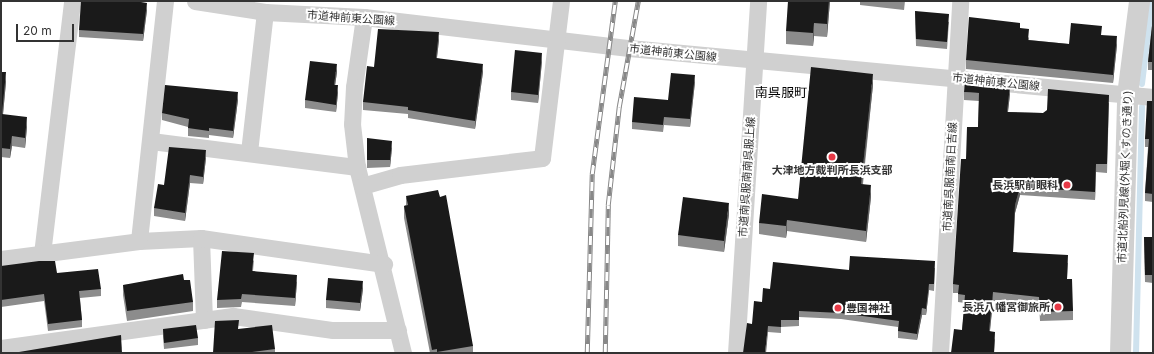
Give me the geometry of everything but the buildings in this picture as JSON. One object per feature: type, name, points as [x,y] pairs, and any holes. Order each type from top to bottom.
[{"type":"street","points":[[42,254],[72,1]]},
{"type":"street","points":[[140,241],[165,1]]},
{"type":"street","name":"市道神前東公園線","points":[[195,1],[265,12],[364,17],[754,60],[1153,97]]},
{"type":"street","points":[[362,186],[400,175],[542,158],[561,1]]},
{"type":"street","name":"市道南呉服南南呉服上線","points":[[736,353],[758,1]]},
{"type":"street","name":"市道南呉服南南日吉線","points":[[940,353],[960,1]]},
{"type":"street","name":"市道北船列見線(外堀くすのき通り)","points":[[1120,353],[1127,95],[1139,1]]},
{"type":"street","points":[[249,152],[265,12]]},
{"type":"street","points":[[364,17],[354,87],[352,124],[357,167],[384,264],[403,353]]},
{"type":"street","points":[[151,141],[249,152],[357,167]]},
{"type":"street","points":[[1,259],[140,241],[202,238],[384,264]]},
{"type":"street","points":[[202,238],[204,320]]},
{"type":"street","points":[[1,348],[233,316],[333,330],[398,330]]},
{"type":"waterway","points":[[1142,84],[1152,1]]},
{"type":"waterway","points":[[1136,353],[1142,107]]},
{"type":"railway","points":[[587,353],[592,174],[615,1]]},
{"type":"railway","points":[[605,353],[608,205],[619,107],[638,1]]},
{"type":"place","name":"大津地方裁判所長浜支部","points":[[832,157]]},
{"type":"place","name":"長浜駅前眼科","points":[[1067,185]]},
{"type":"place","name":"長浜八幡宮御旅所","points":[[1058,307]]},
{"type":"place","name":"豊国神社","points":[[838,308]]},
{"type":"district","name":"南呉服町","points":[[781,92]]}]
